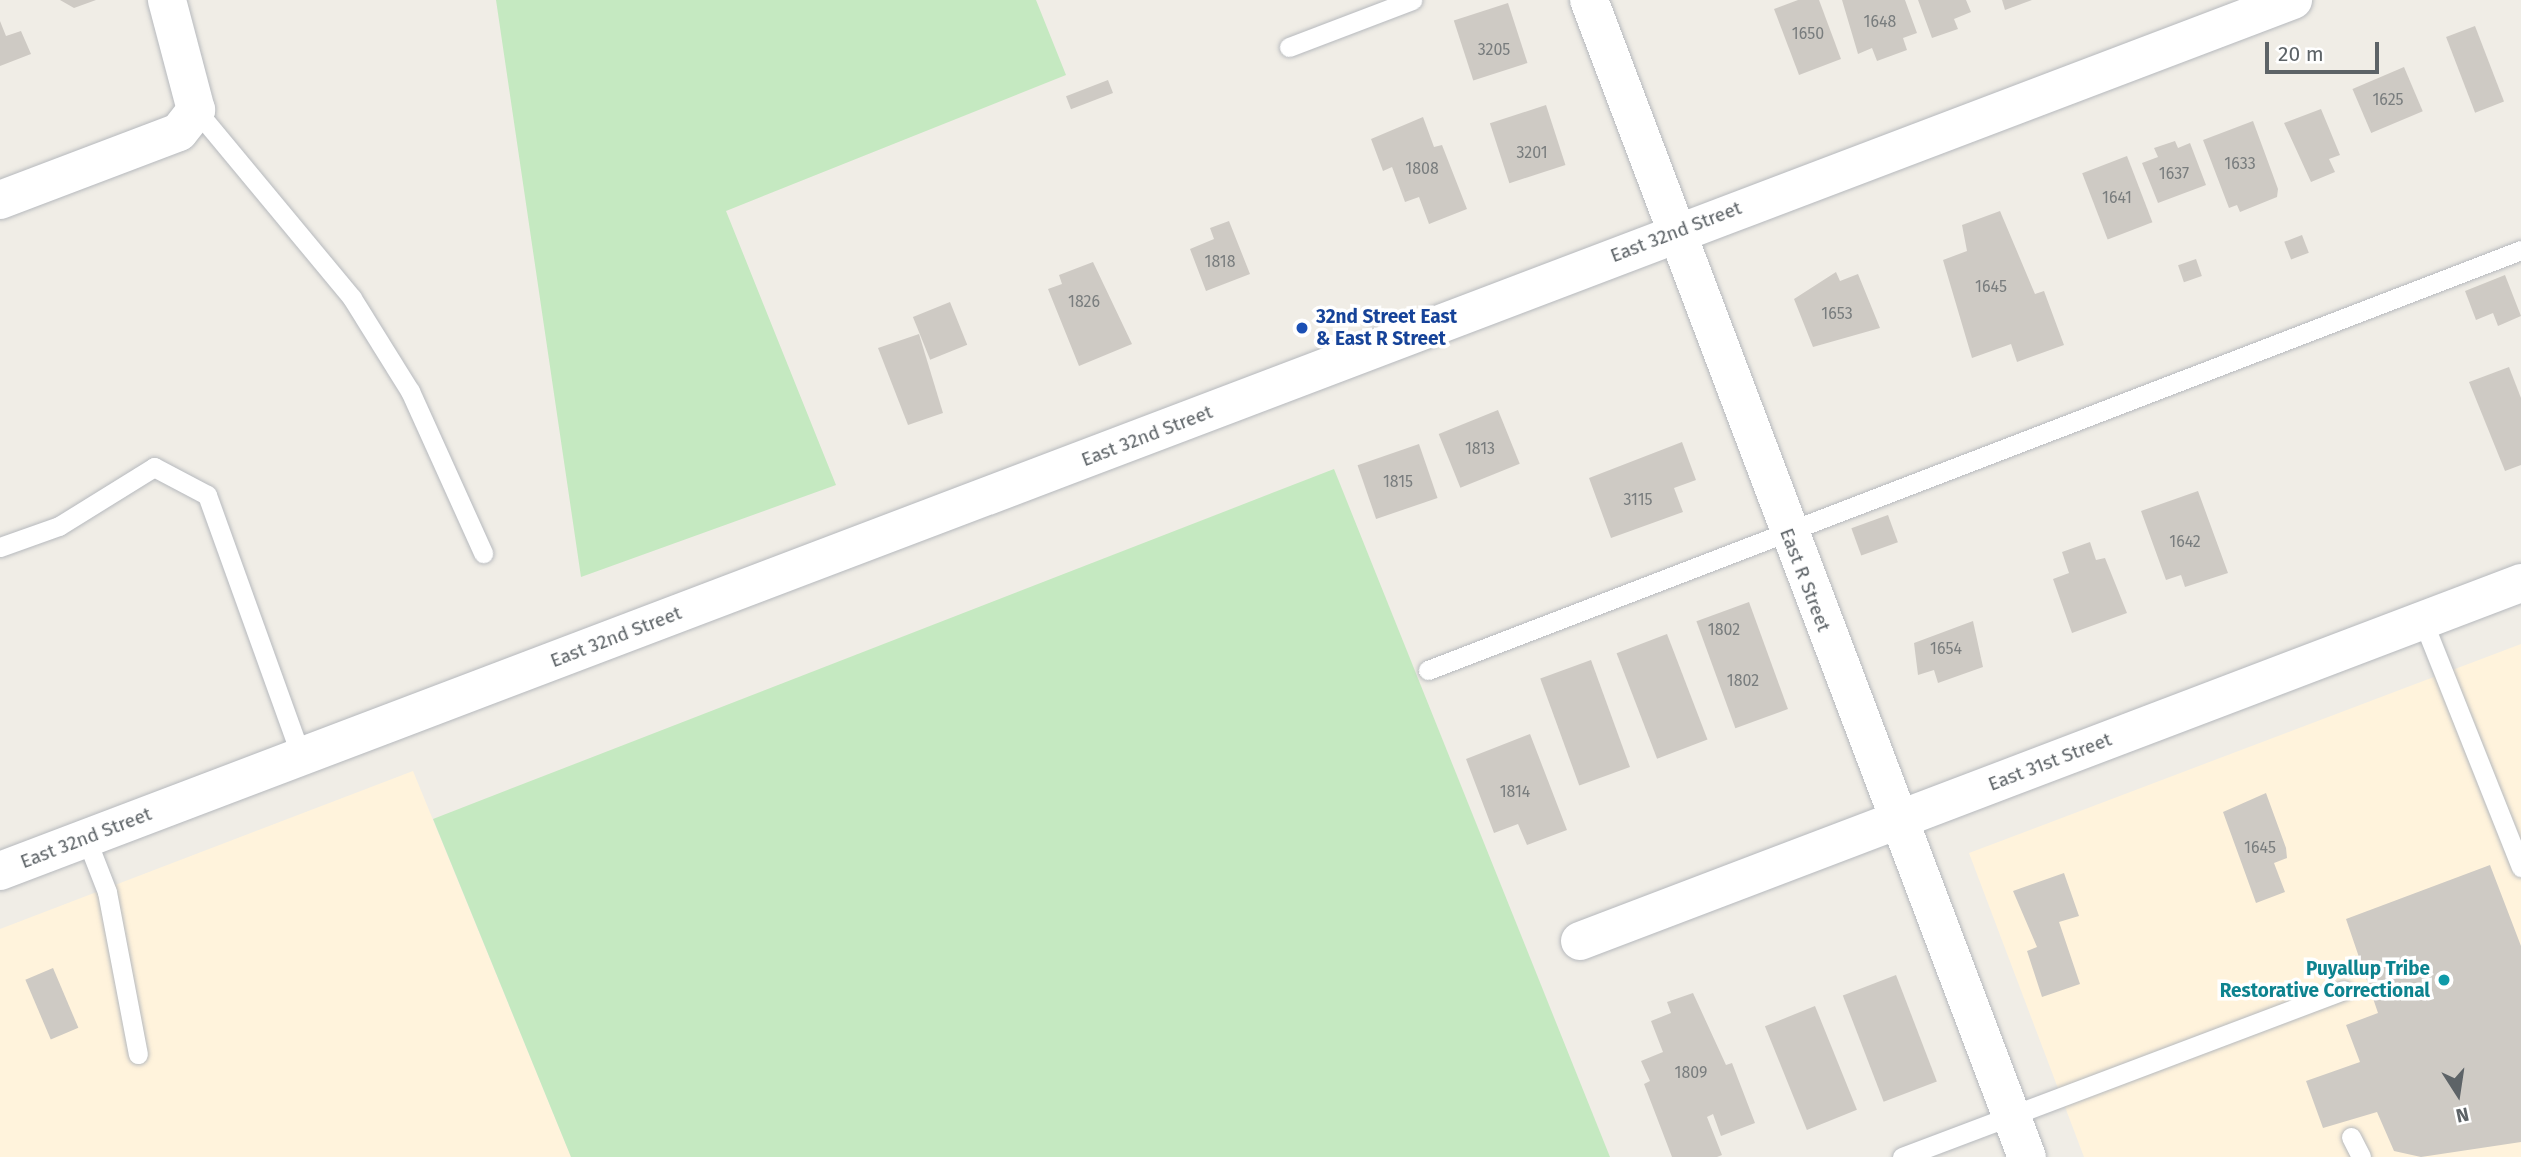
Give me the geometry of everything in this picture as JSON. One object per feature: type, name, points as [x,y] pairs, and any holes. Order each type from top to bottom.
[{"type":"street","points":[[0,200],[179,132],[196,110],[167,0]]},
{"type":"street","name":"East R Street","points":[[1590,0],[1896,820],[2027,1157]]},
{"type":"street","name":"East 32nd Street","points":[[0,871],[989,497],[1678,231],[2293,0]]},
{"type":"street","name":"East 31st Street","points":[[1580,941],[2521,583]]},
{"type":"lane","points":[[1289,47],[1412,0]]},
{"type":"lane","points":[[196,110],[352,298],[410,391],[483,553]]},
{"type":"lane","points":[[1428,670],[2521,250]]},
{"type":"lane","points":[[0,547],[59,526],[154,467],[207,495],[301,756]]},
{"type":"lane","points":[[2423,621],[2521,867]]},
{"type":"lane","points":[[86,838],[107,892],[138,1054]]},
{"type":"lane","points":[[1902,1157],[2344,990]]},
{"type":"lane","points":[[2351,1138],[2361,1157]]},
{"type":"shaded area","points":[[2521,644],[2521,1157],[2084,1157],[1969,853]]},
{"type":"shaded area","points":[[413,771],[571,1157],[0,1157],[0,929]]},
{"type":"green space","points":[[496,0],[1036,0],[1066,75],[726,211],[836,485],[581,577]]},
{"type":"green space","points":[[1334,469],[1610,1157],[571,1157],[433,819]]},
{"type":"building","points":[[60,0],[96,0],[74,8]]},
{"type":"building","points":[[1798,0],[1819,0],[1841,59],[1799,75],[1774,9]]},
{"type":"building","points":[[1842,0],[1905,0],[1917,33],[1903,38],[1907,50],[1877,61],[1872,48],[1858,54]]},
{"type":"building","points":[[1918,0],[1966,0],[1971,12],[1954,19],[1958,29],[1932,38]]},
{"type":"building","points":[[2002,0],[2032,0],[2005,10]]},
{"type":"building","points":[[1508,3],[1527,63],[1473,81],[1454,21]]},
{"type":"building","points":[[0,21],[6,36],[21,31],[31,54],[0,66]]},
{"type":"building","points":[[2475,26],[2504,102],[2475,113],[2446,37]]},
{"type":"building","points":[[2404,67],[2423,111],[2371,133],[2352,89]]},
{"type":"building","points":[[1108,80],[1113,93],[1071,109],[1066,96]]},
{"type":"building","points":[[1546,105],[1565,165],[1509,183],[1490,123]]},
{"type":"building","points":[[2321,109],[2340,155],[2329,159],[2335,172],[2311,182],[2284,123]]},
{"type":"building","points":[[1423,117],[1434,147],[1442,145],[1467,209],[1429,224],[1419,197],[1405,202],[1392,167],[1383,171],[1371,139]]},
{"type":"building","points":[[2253,121],[2278,189],[2277,197],[2240,212],[2237,205],[2229,208],[2203,140]]},
{"type":"building","points":[[2175,141],[2178,148],[2190,143],[2206,185],[2158,203],[2142,163],[2158,157],[2154,148]]},
{"type":"building","points":[[2127,156],[2152,222],[2108,239],[2082,173]]},
{"type":"building","points":[[2000,211],[2035,294],[2044,291],[2064,345],[2017,362],[2011,344],[1972,358],[1943,260],[1967,251],[1962,225]]},
{"type":"building","points":[[1229,221],[1250,274],[1206,291],[1190,249],[1214,239],[1210,228]]},
{"type":"building","points":[[2302,235],[2309,253],[2291,260],[2284,242]]},
{"type":"building","points":[[2196,259],[2202,276],[2184,282],[2178,265]]},
{"type":"building","points":[[1093,262],[1132,344],[1079,366],[1048,289],[1062,284],[1059,275]]},
{"type":"building","points":[[1836,272],[1840,281],[1858,274],[1880,328],[1813,347],[1794,299]]},
{"type":"building","points":[[2505,275],[2521,316],[2498,326],[2493,313],[2476,320],[2465,291]]},
{"type":"building","points":[[950,302],[967,345],[930,360],[913,317]]},
{"type":"building","points":[[919,334],[943,413],[908,425],[878,348]]},
{"type":"building","points":[[2509,367],[2521,398],[2521,465],[2505,471],[2469,382]]},
{"type":"building","points":[[1498,410],[1520,464],[1460,488],[1439,434]]},
{"type":"building","points":[[1682,442],[1696,480],[1674,488],[1683,512],[1611,538],[1589,478]]},
{"type":"building","points":[[1419,444],[1438,498],[1376,519],[1358,465]]},
{"type":"building","points":[[2198,491],[2228,573],[2185,587],[2181,575],[2166,580],[2141,511]]},
{"type":"building","points":[[1888,515],[1898,542],[1861,556],[1851,528]]},
{"type":"building","points":[[2090,542],[2096,560],[2105,558],[2127,613],[2072,633],[2053,579],[2069,573],[2062,552]]},
{"type":"building","points":[[1749,602],[1788,709],[1735,728],[1696,621]]},
{"type":"building","points":[[1973,621],[1983,667],[1938,683],[1934,670],[1918,675],[1914,643]]},
{"type":"building","points":[[1667,634],[1707,739],[1657,759],[1617,653]]},
{"type":"building","points":[[1591,660],[1630,767],[1579,786],[1540,678]]},
{"type":"building","points":[[1530,734],[1567,830],[1527,845],[1518,824],[1494,833],[1466,759]]},
{"type":"building","points":[[2266,793],[2286,848],[2287,858],[2274,863],[2285,892],[2256,903],[2223,812]]},
{"type":"building","name":"Puyallup Tribe Restorative Correctional","points":[[2490,865],[2521,946],[2521,1142],[2421,1157],[2394,1151],[2377,1112],[2323,1128],[2306,1081],[2360,1062],[2346,1025],[2378,1013],[2346,919]]},
{"type":"building","points":[[2064,873],[2079,916],[2059,922],[2080,984],[2042,997],[2027,951],[2037,947],[2013,891]]},
{"type":"building","points":[[53,968],[78,1028],[51,1040],[25,980]]},
{"type":"building","points":[[1896,975],[1937,1081],[1884,1102],[1843,995]]},
{"type":"building","points":[[1693,993],[1726,1065],[1732,1063],[1755,1123],[1721,1136],[1713,1114],[1707,1117],[1722,1155],[1717,1157],[1672,1157],[1644,1084],[1650,1081],[1641,1061],[1663,1052],[1651,1021],[1671,1013],[1667,1002]]},
{"type":"building","points":[[1815,1006],[1857,1110],[1807,1130],[1765,1026]]},
{"type":"place","name":"32nd Street East & East R Street","points":[[1302,328]]},
{"type":"place","name":"Puyallup Tribe Restorative Correctional","points":[[2444,980]]}]
